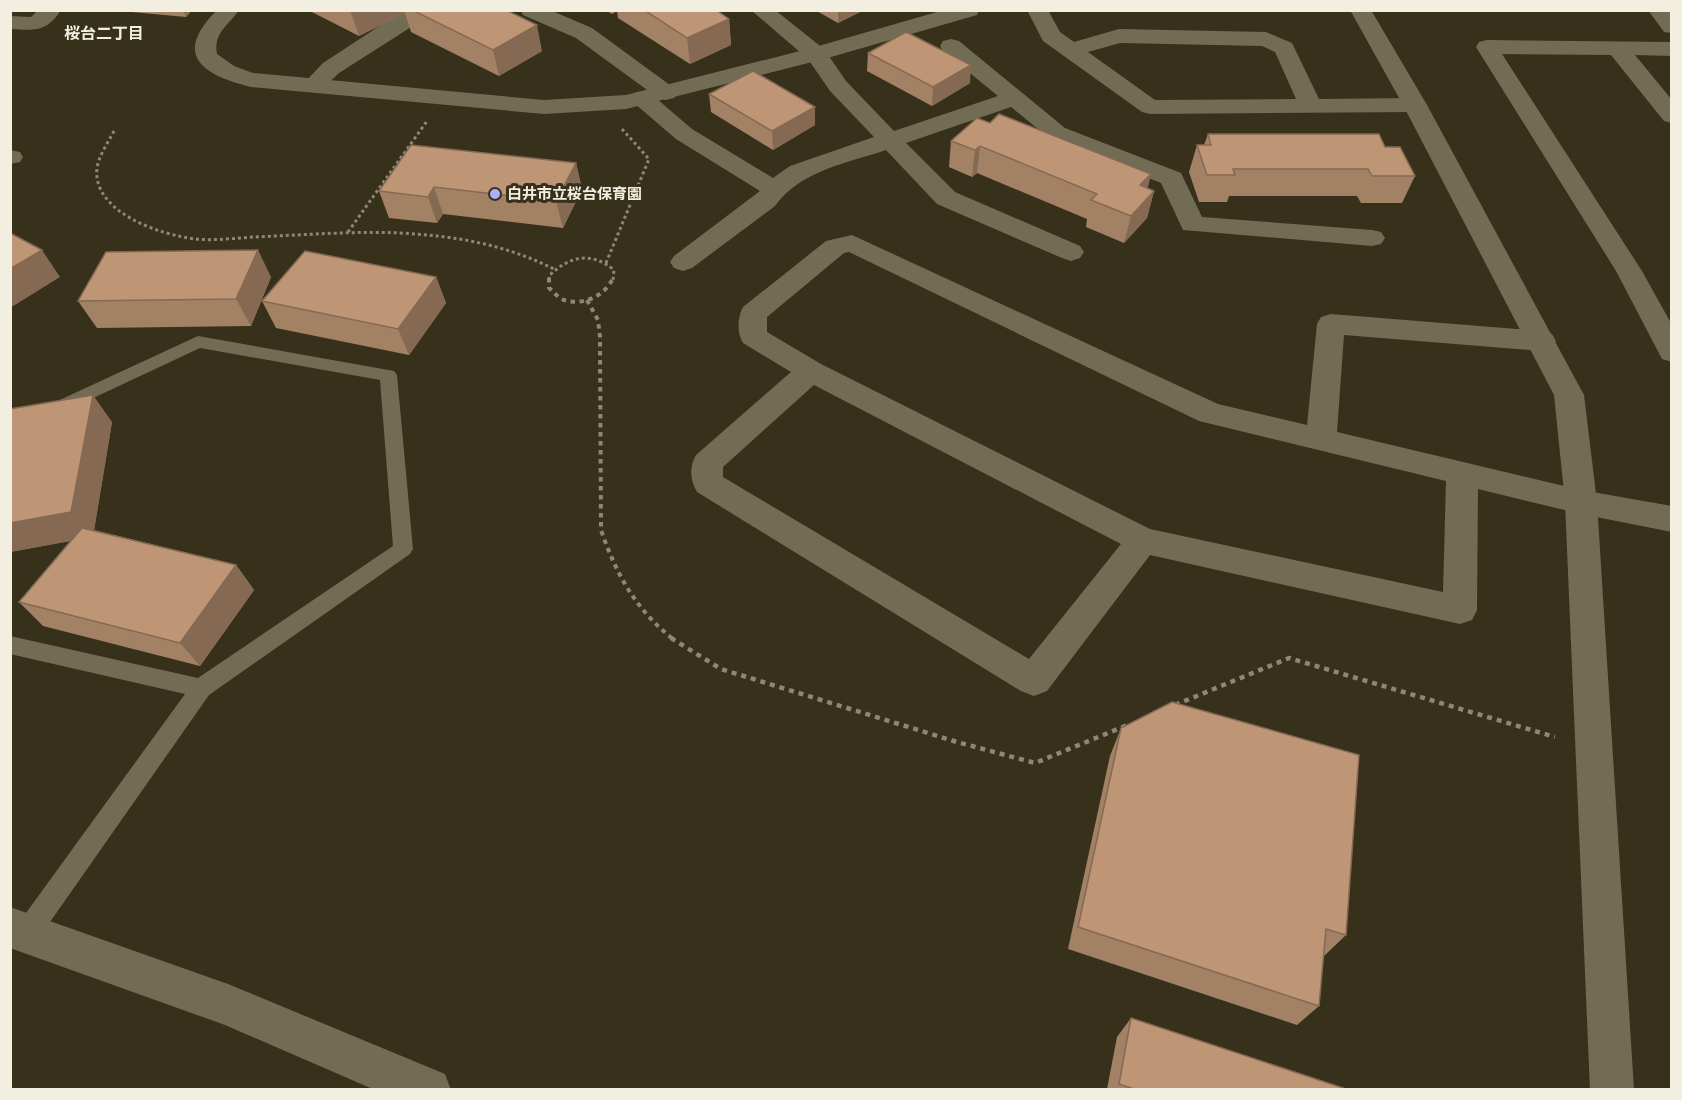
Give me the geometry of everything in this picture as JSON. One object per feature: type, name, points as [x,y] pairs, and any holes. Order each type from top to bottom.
[{"type":"street","points":[[10,22],[36,24],[51,10]]},
{"type":"street","points":[[229,10],[207,35],[205,43],[208,57],[217,67],[230,75],[251,80],[544,107],[626,102],[666,93],[816,54],[969,10]]},
{"type":"street","points":[[313,85],[332,68],[422,10]]},
{"type":"street","points":[[531,10],[584,33],[666,93]]},
{"type":"street","points":[[761,10],[816,54],[838,86],[946,198],[1071,252]]},
{"type":"street","points":[[1037,10],[1051,36],[1150,107],[1416,105]]},
{"type":"street","points":[[1360,10],[1416,105],[1569,395],[1581,502],[1612,1089]]},
{"type":"street","points":[[1658,10],[1671,27]]},
{"type":"street","points":[[1071,50],[1119,36],[1266,39],[1284,48],[1311,106]]},
{"type":"street","points":[[951,46],[1057,133],[1172,178],[1192,224],[1372,238]]},
{"type":"street","points":[[1671,49],[1487,47],[1629,271],[1671,352]]},
{"type":"street","points":[[1618,49],[1671,116]]},
{"type":"street","points":[[642,98],[684,134],[774,189]]},
{"type":"street","points":[[683,262],[766,200],[774,189],[799,171],[1014,98]]},
{"type":"street","points":[[1462,474],[1460,610],[1143,540],[811,371],[753,336],[753,314],[835,247],[852,243],[1210,413],[1581,502],[1671,519]]},
{"type":"street","points":[[1321,441],[1331,324],[1542,341]]},
{"type":"street","points":[[811,371],[707,463],[708,483],[1034,680],[1143,540]]},
{"type":"street","points":[[19,930],[228,1005],[429,1089]]},
{"type":"lane","points":[[10,431],[198,342],[388,375],[403,549],[201,688],[19,930]]},
{"type":"lane","points":[[10,645],[201,688]]},
{"type":"path","points":[[347,233],[445,97]]},
{"type":"path","points":[[599,104],[649,159],[606,263]]},
{"type":"path","points":[[114,131],[103,152],[96,173],[105,195],[120,212],[165,235],[197,240],[398,233],[495,243],[554,269]]},
{"type":"path","points":[[581,258],[593,258],[606,263],[614,272],[614,282],[607,292],[595,298],[575,302],[559,298],[551,292],[547,284],[554,269],[562,263],[581,258]]},
{"type":"building","points":[[412,10],[506,10],[537,25],[493,50]]},
{"type":"building","points":[[644,10],[716,10],[729,19],[687,38]]},
{"type":"building","points":[[906,32],[971,65],[933,87],[868,53]]},
{"type":"building","points":[[753,71],[815,107],[772,131],[709,94]]},
{"type":"building","points":[[999,114],[1151,174],[1140,185],[1154,191],[1131,216],[1091,200],[1097,194],[980,146],[975,150],[951,141],[977,118],[990,123]]},
{"type":"building","points":[[1208,134],[1379,134],[1385,147],[1400,147],[1415,176],[1372,176],[1368,169],[1233,169],[1235,175],[1207,175],[1197,145],[1211,145]]},
{"type":"building","points":[[411,145],[576,163],[556,201],[434,187],[428,197],[379,191]]},
{"type":"building","points":[[10,233],[42,250],[10,269]]},
{"type":"building","points":[[258,250],[236,299],[78,301],[106,252]]},
{"type":"building","points":[[305,251],[436,277],[398,329],[262,301]]},
{"type":"building","points":[[93,395],[71,512],[10,523],[10,409]]},
{"type":"building","points":[[82,528],[236,565],[180,643],[19,602]]},
{"type":"building","points":[[1172,702],[1359,755],[1346,935],[1326,929],[1319,1006],[1078,927],[1121,728]]},
{"type":"building","points":[[1131,1018],[1346,1089],[1134,1089],[1119,1084]]},
{"type":"place","name":"白井市立桜台保育園","points":[[495,194]]},
{"type":"district","name":"桜台二丁目","points":[[104,33]]}]
